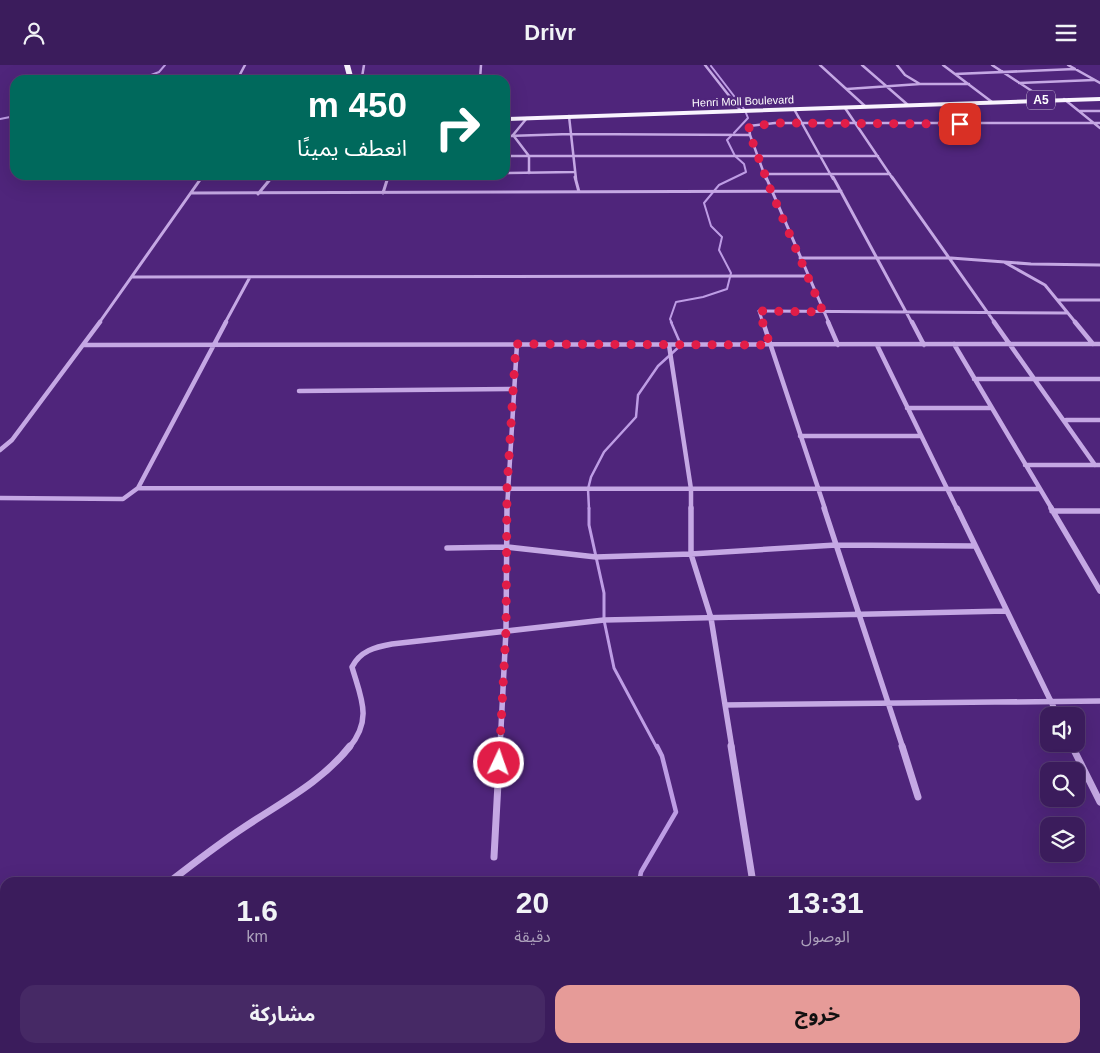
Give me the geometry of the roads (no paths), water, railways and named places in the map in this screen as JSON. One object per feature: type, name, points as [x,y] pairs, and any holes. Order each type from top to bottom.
[{"type":"highway","name":"A5","points":[[992,101],[1100,99]]},
{"type":"highway","name":"Henri Moll Boulevard","points":[[510,119],[992,101]]},
{"type":"street","points":[[705,65],[741,111]]},
{"type":"street","points":[[820,65],[866,107]]},
{"type":"street","points":[[862,65],[908,105]]},
{"type":"street","points":[[896,65],[905,75],[920,84]]},
{"type":"street","points":[[943,65],[992,101]]},
{"type":"street","points":[[992,65],[1035,93]]},
{"type":"street","points":[[1068,65],[1100,83]]},
{"type":"street","points":[[954,74],[1075,69]]},
{"type":"street","points":[[1019,83],[1094,80]]},
{"type":"street","points":[[847,89],[920,84],[969,85]]},
{"type":"street","points":[[1064,99],[1100,128]]},
{"type":"street","points":[[845,107],[890,175],[951,258],[1009,344],[1098,465]]},
{"type":"street","points":[[794,109],[878,258],[924,345]]},
{"type":"street","points":[[1078,111],[1100,111]]},
{"type":"street","points":[[569,116],[574,172],[579,191]]},
{"type":"street","points":[[514,135],[527,118]]},
{"type":"street","points":[[838,345],[764,174],[749,127],[775,123],[1100,123]]},
{"type":"street","points":[[510,135],[750,135]]},
{"type":"street","points":[[514,135],[529,156],[529,173]]},
{"type":"street","points":[[510,156],[878,156]]},
{"type":"street","points":[[510,173],[574,172]]},
{"type":"street","points":[[764,174],[890,175]]},
{"type":"street","points":[[0,451],[12,439],[83,345],[201,180]]},
{"type":"street","points":[[258,194],[270,180]]},
{"type":"street","points":[[383,193],[387,180]]},
{"type":"street","points":[[192,193],[841,191]]},
{"type":"street","points":[[800,258],[951,258],[1031,264],[1100,265]]},
{"type":"street","points":[[1002,261],[1045,285],[1093,344]]},
{"type":"street","points":[[132,277],[808,276]]},
{"type":"street","points":[[0,498],[122,499],[138,488],[250,277]]},
{"type":"street","points":[[1058,300],[1100,300]]},
{"type":"street","points":[[918,797],[889,702],[858,615],[759,311],[1067,313]]},
{"type":"street","points":[[494,857],[506,630],[507,489],[516,344]]},
{"type":"street","points":[[83,345],[1100,344]]},
{"type":"street","points":[[669,345],[691,489],[691,554],[712,618],[752,877]]},
{"type":"street","points":[[877,345],[1053,707]]},
{"type":"street","points":[[954,345],[1100,591]]},
{"type":"street","points":[[974,379],[1100,379]]},
{"type":"street","points":[[299,391],[514,389]]},
{"type":"street","points":[[907,408],[991,408]]},
{"type":"street","points":[[1066,420],[1100,420]]},
{"type":"street","points":[[800,436],[921,436]]},
{"type":"street","points":[[1025,465],[1098,465]]},
{"type":"street","points":[[138,488],[1039,489]]},
{"type":"street","points":[[1052,511],[1100,511]]},
{"type":"street","points":[[447,548],[507,547],[596,557],[691,554],[836,545],[974,546]]},
{"type":"street","points":[[176,877],[241,829],[329,771],[356,739],[362,725],[365,708],[352,667],[356,659],[372,648],[506,630],[604,620],[1006,611]]},
{"type":"street","points":[[725,705],[1100,701]]},
{"type":"street","points":[[1075,752],[1100,802]]},
{"type":"waterway","points":[[151,75],[159,72],[165,65]]},
{"type":"waterway","points":[[711,66],[744,109]]},
{"type":"waterway","points":[[734,133],[748,118],[746,113]]},
{"type":"waterway","points":[[0,119],[10,117]]},
{"type":"waterway","points":[[672,323],[670,319],[676,302],[703,297],[727,289],[731,273],[719,250],[722,237],[711,226],[704,203],[719,185],[746,172],[744,164],[735,156],[727,140],[731,136]]},
{"type":"waterway","points":[[589,509],[588,489],[591,477],[604,452],[636,417],[638,395],[658,366],[681,345],[671,322]]},
{"type":"waterway","points":[[589,509],[589,525],[604,593],[604,620],[614,668],[657,748]]},
{"type":"waterway","points":[[640,877],[641,872],[676,812],[662,756],[657,746]]}]
